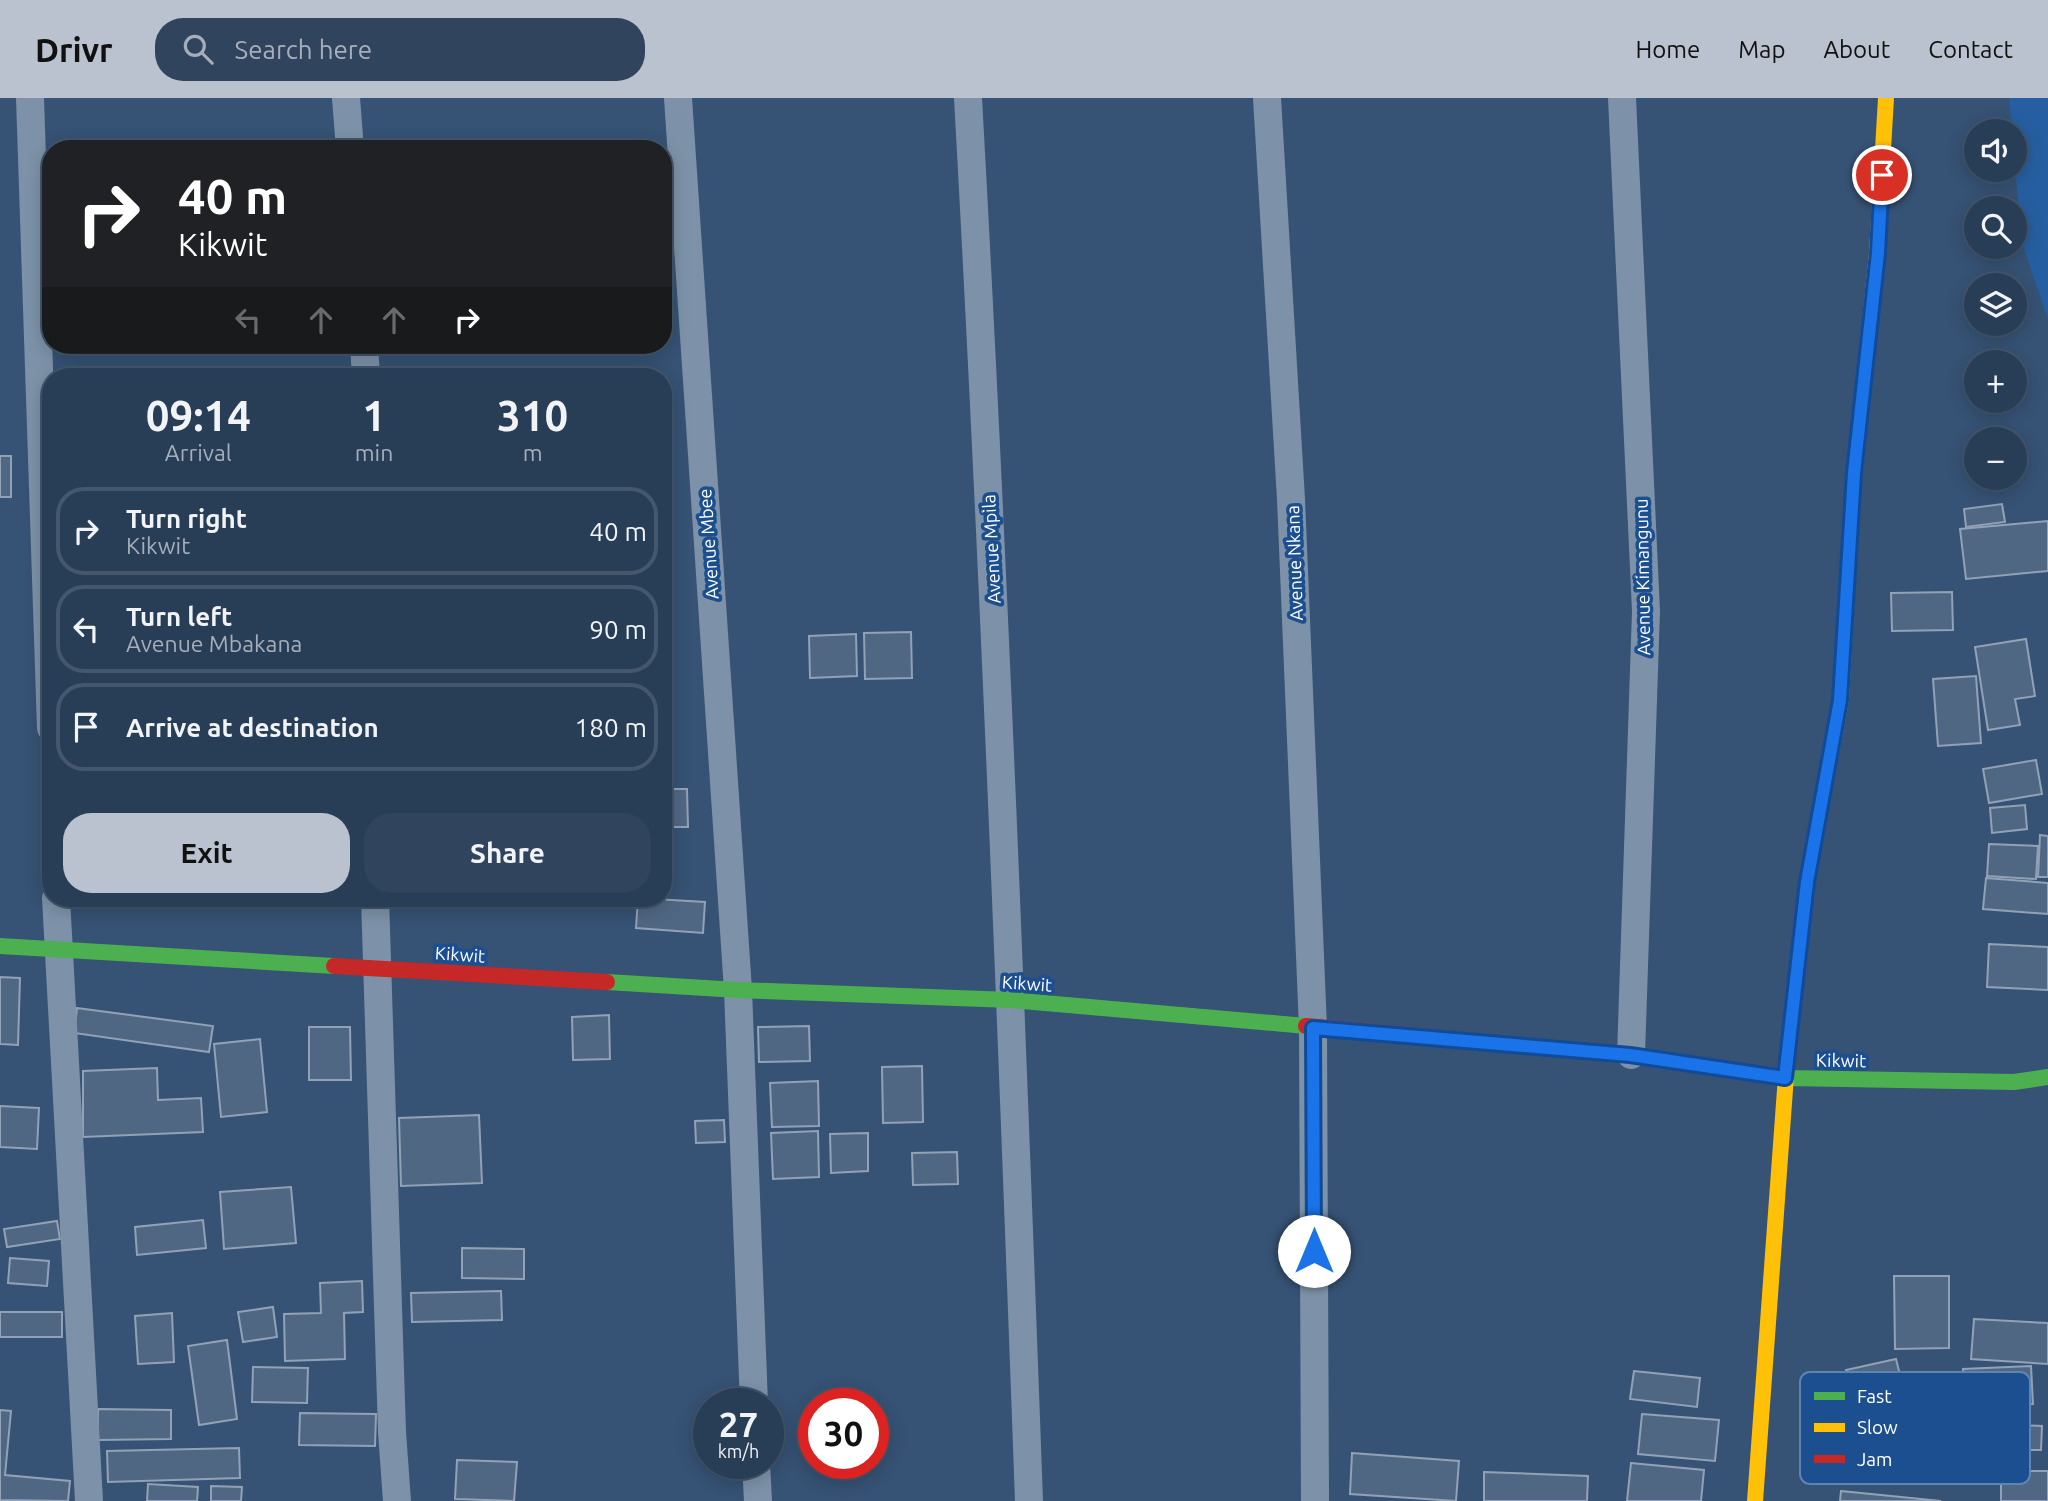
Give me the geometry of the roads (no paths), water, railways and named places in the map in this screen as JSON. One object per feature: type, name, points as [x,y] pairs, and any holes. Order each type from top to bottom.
[{"type":"main road","points":[[1755,1501],[1785,1078],[1807,882],[1840,700],[1854,473],[1878,253],[1886,98]]},
{"type":"main road","name":"Kikwit","points":[[0,946],[738,990],[1011,1000],[1630,1055],[1785,1078],[2014,1082],[2048,1077]]},
{"type":"street","points":[[30,98],[42,458]]},
{"type":"street","points":[[346,98],[349,140]]},
{"type":"street","name":"Avenue Mbee","points":[[678,98],[738,990],[753,1388]]},
{"type":"street","name":"Avenue Mpila","points":[[968,98],[1011,1000],[1029,1501]]},
{"type":"street","name":"Avenue Nkana","points":[[1267,98],[1292,513],[1313,1028],[1315,1501]]},
{"type":"street","name":"Avenue Kimangunu","points":[[1622,98],[1646,611],[1630,1055]]},
{"type":"street","points":[[56,907],[89,1501]]},
{"type":"street","points":[[375,907],[392,1432],[397,1501]]},
{"type":"street","points":[[757,1479],[758,1501]]}]
